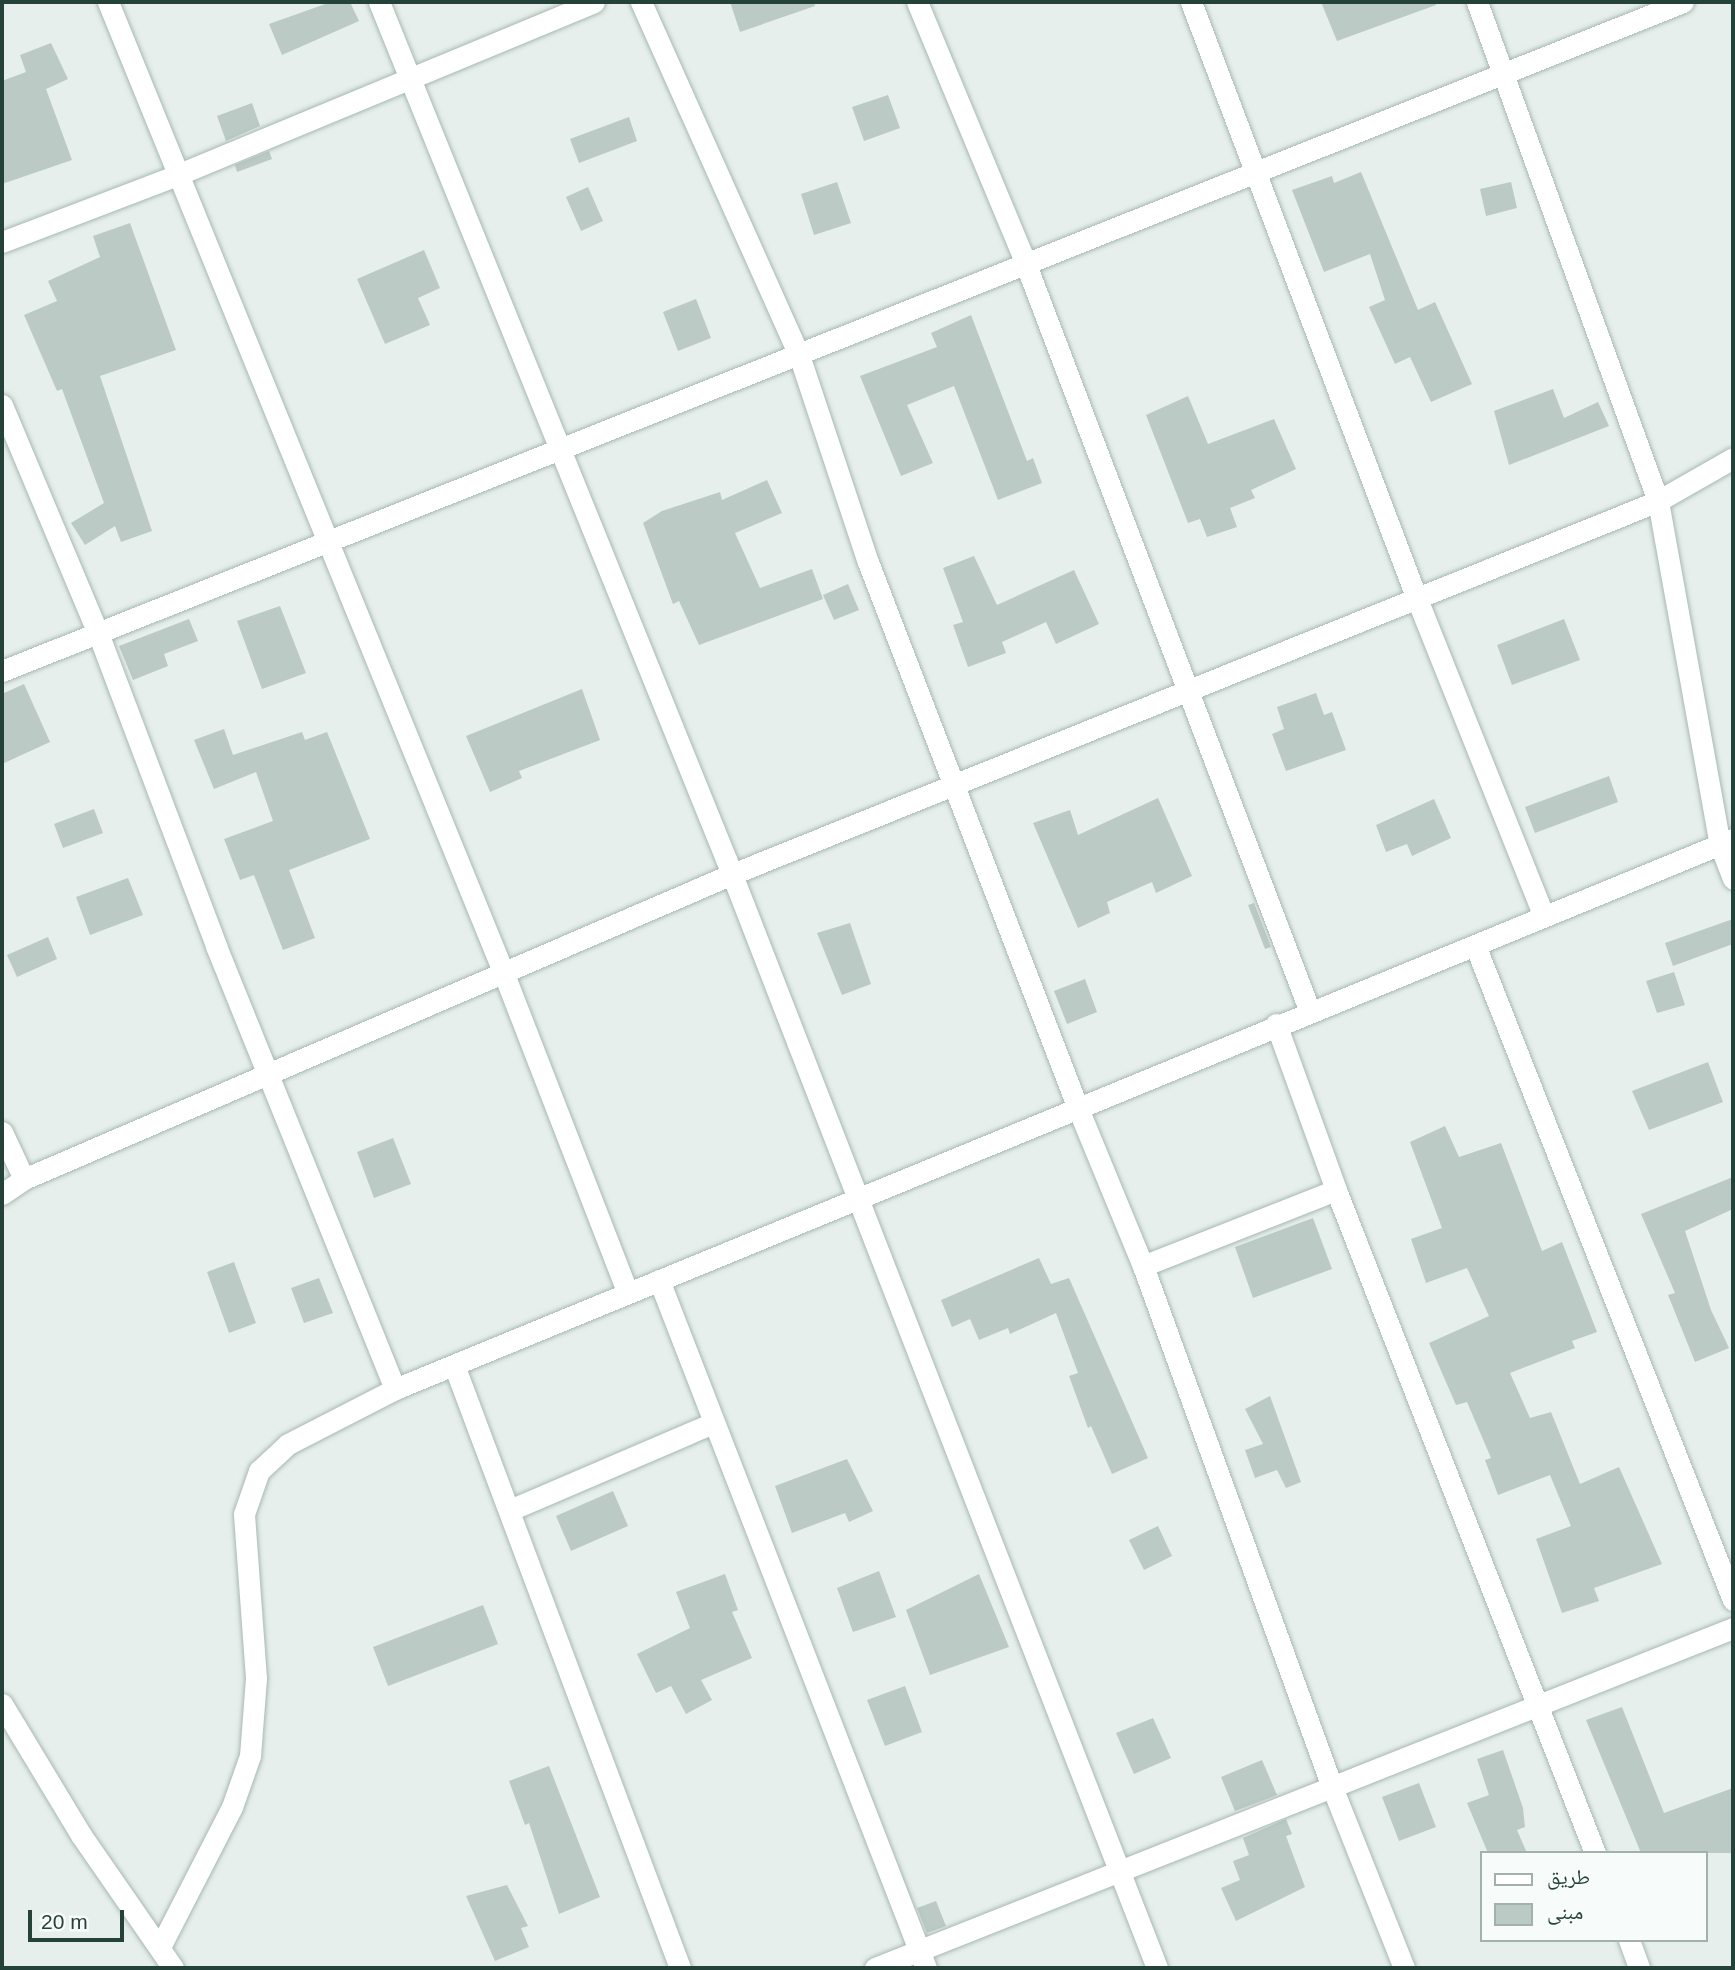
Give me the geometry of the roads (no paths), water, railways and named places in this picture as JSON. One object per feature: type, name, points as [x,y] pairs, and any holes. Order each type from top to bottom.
[{"type":"street","points":[[108,2],[504,974],[628,1293]]},
{"type":"street","points":[[379,2],[564,451],[1157,1968]]},
{"type":"street","points":[[2,242],[177,175],[594,2]]},
{"type":"street","points":[[641,2],[799,355],[868,562],[1077,1106],[1143,1266],[1332,1787],[1404,1968]]},
{"type":"street","points":[[917,2],[1025,262],[1310,1012]]},
{"type":"street","points":[[1191,2],[1417,598],[1544,916]]},
{"type":"street","points":[[1477,2],[1505,71],[1658,501],[1733,880]]},
{"type":"street","points":[[2,671],[327,540],[564,451],[1256,169],[1683,2]]},
{"type":"street","points":[[2,405],[98,633],[268,1077],[395,1389]]},
{"type":"street","points":[[2,1194],[24,1179],[268,1077],[730,875],[1658,501],[1733,458]]},
{"type":"street","points":[[160,1947],[232,1807],[250,1756],[256,1678],[244,1514],[259,1471],[288,1444],[395,1389],[1276,1024],[1727,842]]},
{"type":"street","points":[[1475,945],[1733,1600]]},
{"type":"street","points":[[1276,1024],[1336,1190],[1594,1851]]},
{"type":"street","points":[[2,1132],[7,1155],[24,1179]]},
{"type":"street","points":[[1143,1266],[1336,1190]]},
{"type":"street","points":[[659,1280],[923,1960]]},
{"type":"street","points":[[454,1365],[680,1968]]},
{"type":"street","points":[[510,1510],[713,1423]]},
{"type":"street","points":[[875,1968],[923,1960],[1118,1872],[1540,1707],[1733,1628]]},
{"type":"street","points":[[2,1704],[80,1835],[173,1968]]},
{"type":"street","points":[[1630,1942],[1639,1968]]}]
